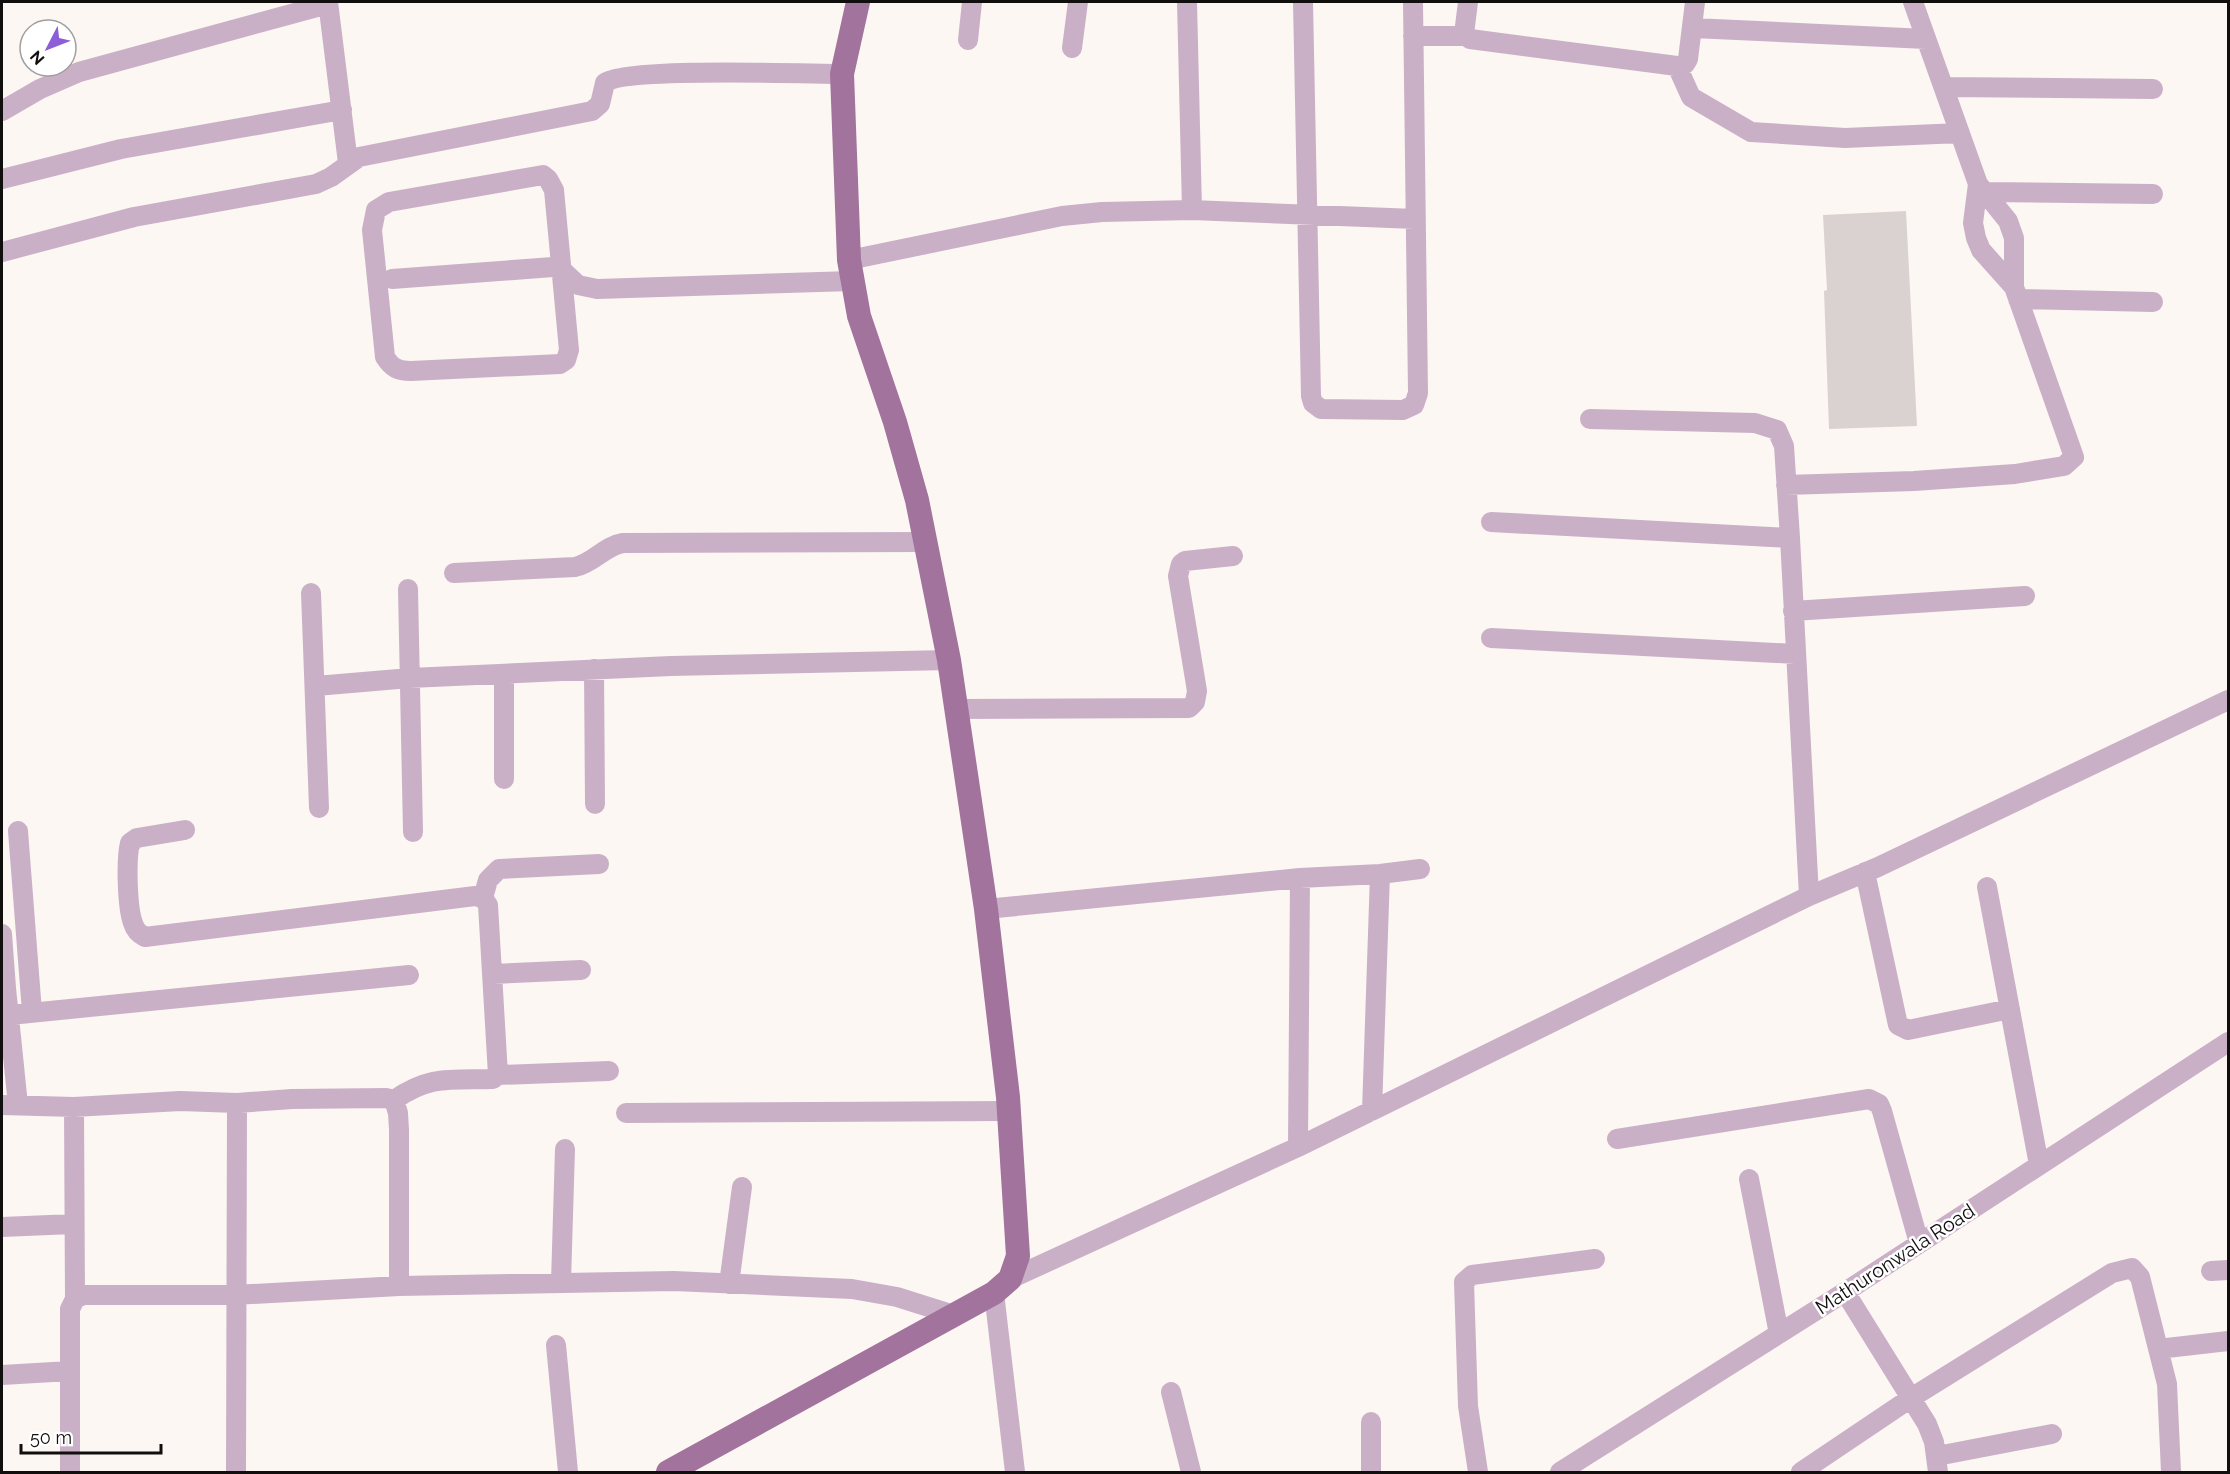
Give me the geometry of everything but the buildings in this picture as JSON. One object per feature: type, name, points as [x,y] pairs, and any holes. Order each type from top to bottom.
[{"type":"main road","points":[[668,1473],[1002,1286],[1018,1256],[1009,1111],[986,909],[949,660],[926,542],[898,433],[865,337],[850,270],[842,74],[858,2]]},
{"type":"street","points":[[968,40],[972,2]]},
{"type":"street","points":[[1072,48],[1078,2]]},
{"type":"street","points":[[1187,2],[1192,210]]},
{"type":"street","points":[[1303,2],[1311,396],[1313,403],[1322,409],[1402,410],[1416,402],[1413,2]]},
{"type":"street","points":[[1465,36],[1468,2]]},
{"type":"street","points":[[1413,36],[1465,36],[1492,42],[1677,66],[1688,62],[1695,2]]},
{"type":"street","points":[[1786,485],[2015,474],[2070,464],[2074,457],[2074,451],[2016,293],[2014,238],[2008,221],[1981,188],[1912,2]]},
{"type":"street","points":[[2,111],[40,88],[80,72],[328,3],[348,163]]},
{"type":"street","points":[[1693,28],[1926,39]]},
{"type":"street","points":[[1677,66],[1691,97],[1751,132],[1845,138],[1960,133]]},
{"type":"street","points":[[2,252],[134,217],[316,184],[332,177],[359,157],[592,111],[600,104],[605,83],[616,77],[682,73],[842,74]]},
{"type":"street","points":[[1944,87],[2153,89]]},
{"type":"street","points":[[2,179],[121,149],[342,110]]},
{"type":"street","points":[[543,175],[554,190],[562,270],[569,350],[563,363],[404,371],[390,365],[386,357],[372,230],[376,210],[383,205],[543,175]]},
{"type":"street","points":[[1981,188],[2153,194]]},
{"type":"street","points":[[1981,188],[1973,223],[1976,238],[1981,250],[2016,293],[2153,303]]},
{"type":"street","points":[[392,279],[553,267],[562,270],[578,285],[597,289],[850,270],[1062,216],[1102,212],[1192,210],[1414,219]]},
{"type":"street","points":[[1590,418],[1767,426],[1777,430],[1782,436],[1790,538],[1809,896]]},
{"type":"street","points":[[1491,522],[1790,538]]},
{"type":"street","points":[[454,573],[575,567],[590,562],[610,546],[623,543],[926,542]]},
{"type":"street","points":[[955,710],[1189,708],[1195,702],[1197,691],[1179,568],[1185,561],[1233,556]]},
{"type":"street","points":[[408,589],[413,832]]},
{"type":"street","points":[[311,593],[319,808]]},
{"type":"street","points":[[1793,611],[2025,596]]},
{"type":"street","points":[[1491,638],[1795,654]]},
{"type":"street","points":[[316,686],[410,678],[504,676],[594,669],[949,660]]},
{"type":"street","points":[[594,669],[595,804]]},
{"type":"street","points":[[504,676],[504,779]]},
{"type":"street","points":[[1015,1473],[1002,1286],[1298,1147],[1809,896],[1865,872],[2229,700]]},
{"type":"street","points":[[185,830],[137,838],[130,843],[128,855],[132,920],[137,931],[145,937],[475,896],[483,898],[488,905],[498,1075]]},
{"type":"street","points":[[18,831],[32,1012]]},
{"type":"street","points":[[483,898],[488,880],[499,869],[599,864]]},
{"type":"street","points":[[986,909],[1300,878],[1380,874],[1420,869]]},
{"type":"street","points":[[1865,872],[1898,1025],[1908,1030],[2010,1010]]},
{"type":"street","points":[[1372,1111],[1380,874]]},
{"type":"street","points":[[1298,1147],[1300,878]]},
{"type":"street","points":[[1987,887],[2039,1165]]},
{"type":"street","points":[[2,934],[4,988],[10,1015],[10,1105],[74,1107],[180,1101],[237,1103],[292,1099],[386,1098],[394,1100],[420,1084],[441,1080],[493,1079],[498,1075],[609,1071]]},
{"type":"street","points":[[493,974],[581,970]]},
{"type":"street","points":[[10,1015],[409,975]]},
{"type":"street","name":"Mathuronwala Road","points":[[1560,1473],[1779,1335],[2229,1042]]},
{"type":"street","points":[[1617,1139],[1869,1099],[1875,1100],[1882,1111],[1919,1243]]},
{"type":"street","points":[[394,1100],[399,1130],[399,1286]]},
{"type":"street","points":[[236,1473],[237,1103]]},
{"type":"street","points":[[70,1473],[70,1309],[75,1299],[74,1107]]},
{"type":"street","points":[[626,1113],[1009,1111]]},
{"type":"street","points":[[561,1282],[565,1149]]},
{"type":"street","points":[[1749,1179],[1779,1335]]},
{"type":"street","points":[[729,1284],[742,1186]]},
{"type":"street","points":[[2,1227],[73,1224]]},
{"type":"street","points":[[1478,1473],[1468,1406],[1464,1282],[1472,1275],[1594,1259]]},
{"type":"street","points":[[1801,1473],[1911,1398],[2103,1279],[2128,1267],[2136,1271],[2140,1277],[2170,1406],[2171,1473]]},
{"type":"street","points":[[75,1299],[83,1295],[235,1296],[399,1286],[675,1281],[852,1289],[897,1297],[954,1314]]},
{"type":"street","points":[[1845,1292],[1927,1424],[1937,1464],[2052,1434]]},
{"type":"street","points":[[2158,1349],[2229,1341]]},
{"type":"street","points":[[556,1345],[568,1473]]},
{"type":"street","points":[[2,1375],[70,1371]]},
{"type":"street","points":[[1171,1392],[1191,1473]]},
{"type":"street","points":[[1371,1422],[1371,1473]]}]
